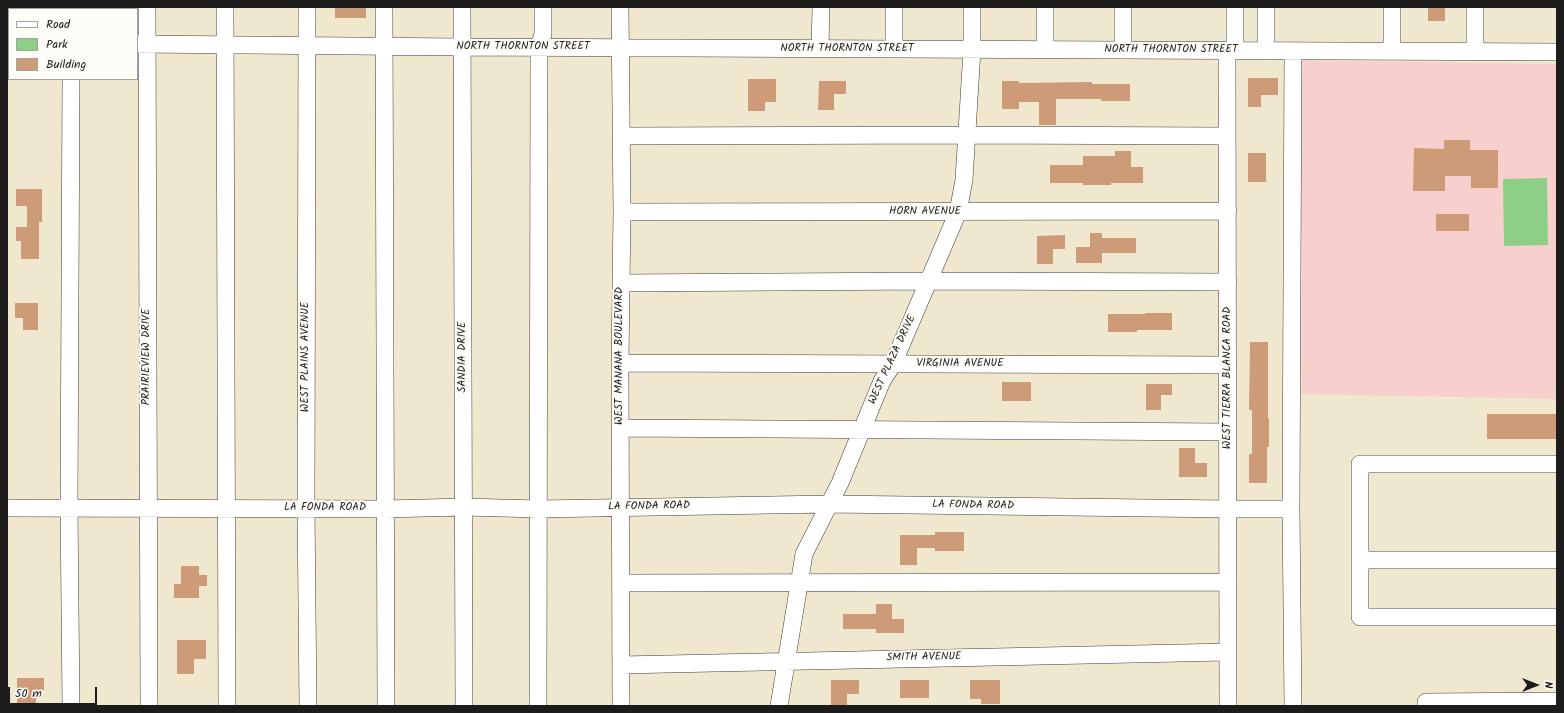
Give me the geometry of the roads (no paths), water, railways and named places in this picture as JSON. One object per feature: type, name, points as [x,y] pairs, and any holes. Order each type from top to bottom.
[{"type":"street","name":"PRAIRIEVIEW DRIVE","points":[[146,7],[142,44],[149,706]]},
{"type":"street","points":[[225,7],[227,706]]},
{"type":"street","name":"WEST PLAINS AVENUE","points":[[307,7],[306,508],[308,706]]},
{"type":"street","points":[[384,7],[386,706]]},
{"type":"street","name":"SANDIA DRIVE","points":[[462,7],[464,706]]},
{"type":"street","points":[[538,706],[539,47],[543,34],[543,7]]},
{"type":"street","name":"WEST MANANA BOULEVARD","points":[[620,7],[622,212],[620,362],[621,706]]},
{"type":"street","points":[[820,48],[821,7]]},
{"type":"street","points":[[894,7],[894,49]]},
{"type":"street","name":"WEST PLAZA DRIVE","points":[[779,706],[804,554],[840,483],[882,381],[893,364],[958,212],[964,180],[972,50],[972,7]]},
{"type":"street","points":[[1045,7],[1045,50]]},
{"type":"street","points":[[1123,7],[1123,50]]},
{"type":"street","name":"WEST TIERRA BLANCA ROAD","points":[[1228,706],[1227,136],[1231,50],[1235,7]]},
{"type":"street","points":[[1266,7],[1266,51]]},
{"type":"street","points":[[1392,7],[1392,51]]},
{"type":"street","points":[[1475,7],[1475,51]]},
{"type":"street","name":"NORTH THORNTON STREET","points":[[142,44],[972,50],[1557,52]]},
{"type":"street","points":[[1293,51],[1291,509],[1293,706]]},
{"type":"street","points":[[71,80],[69,507],[71,706]]},
{"type":"street","points":[[621,136],[1227,136]]},
{"type":"street","name":"HORN AVENUE","points":[[622,212],[1228,211]]},
{"type":"street","points":[[621,283],[929,281],[1228,282]]},
{"type":"street","name":"VIRGINIA AVENUE","points":[[620,362],[1228,365]]},
{"type":"street","points":[[620,428],[1228,432]]},
{"type":"street","points":[[1557,464],[1360,464],[1360,617],[1557,617]]},
{"type":"street","name":"LA FONDA ROAD","points":[[7,508],[539,509],[829,504],[1291,509]]},
{"type":"street","points":[[1360,560],[1557,560]]},
{"type":"street","points":[[621,583],[799,584],[1228,582]]},
{"type":"street","name":"SMITH AVENUE","points":[[621,665],[1228,652]]},
{"type":"street","points":[[1426,706],[1426,702],[1557,701]]}]
